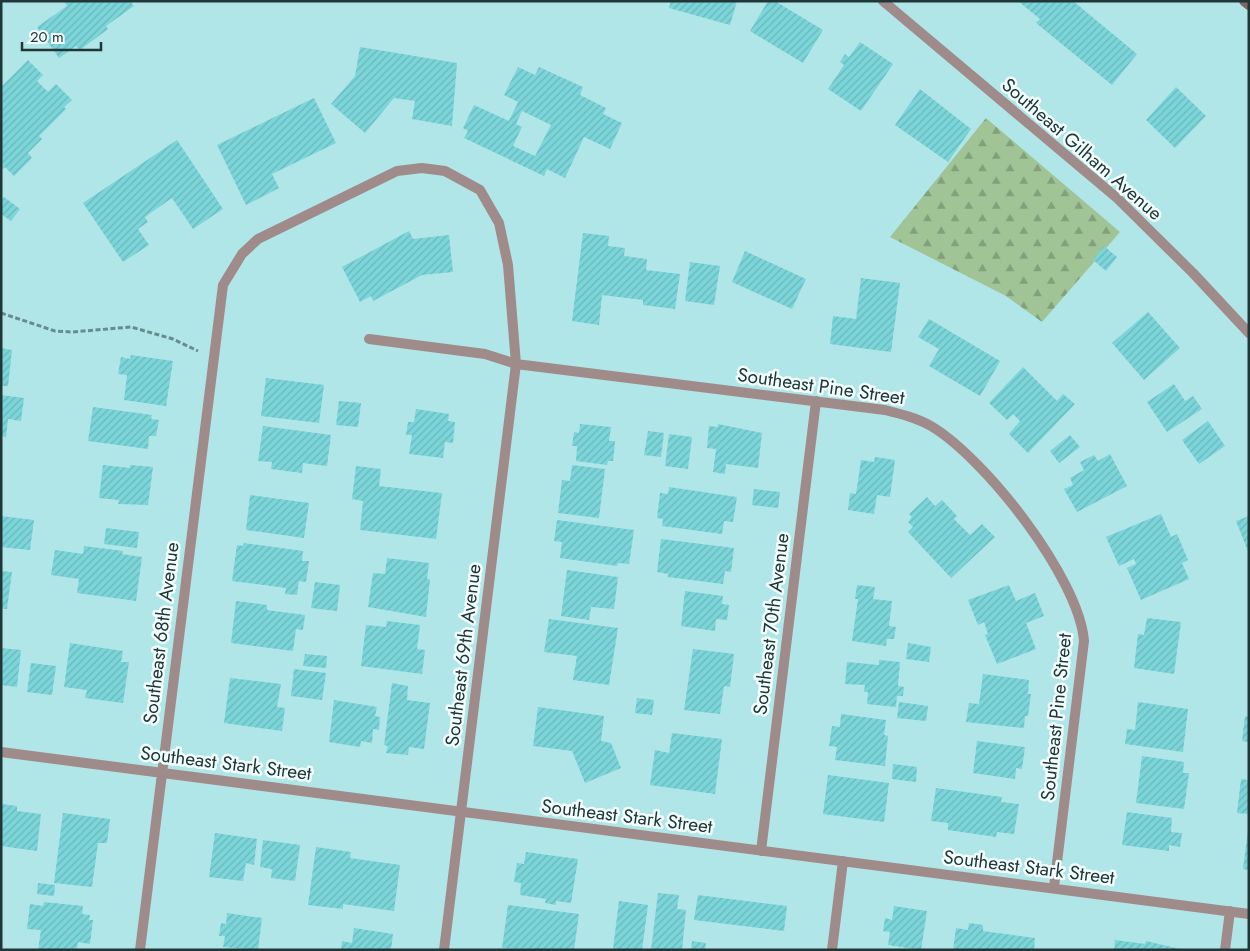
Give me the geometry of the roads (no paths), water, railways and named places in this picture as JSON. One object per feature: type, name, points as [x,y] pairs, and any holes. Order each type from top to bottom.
[{"type":"main road","points":[[1244,1],[1249,5]]},
{"type":"street","name":"Southeast Gilham Avenue","points":[[883,1],[1117,198],[1193,273],[1249,333]]},
{"type":"street","name":"Southeast 69th Avenue","points":[[217,322],[223,285],[242,254],[258,239],[390,174],[422,168],[445,171],[480,190],[499,222],[508,265],[516,364],[444,950]]},
{"type":"street","name":"Southeast 68th Avenue","points":[[140,950],[217,322]]},
{"type":"street","name":"Southeast Pine Street","points":[[369,339],[485,354],[516,364],[885,410],[930,425],[950,439],[1004,493],[1048,552],[1083,626],[1084,641],[1054,887]]},
{"type":"street","name":"Southeast 70th Avenue","points":[[760,851],[816,401]]},
{"type":"street","name":"Southeast Stark Street","points":[[1,752],[760,851],[1054,887],[1249,914]]},
{"type":"street","points":[[832,950],[843,861]]},
{"type":"street","points":[[1225,950],[1230,911]]}]
